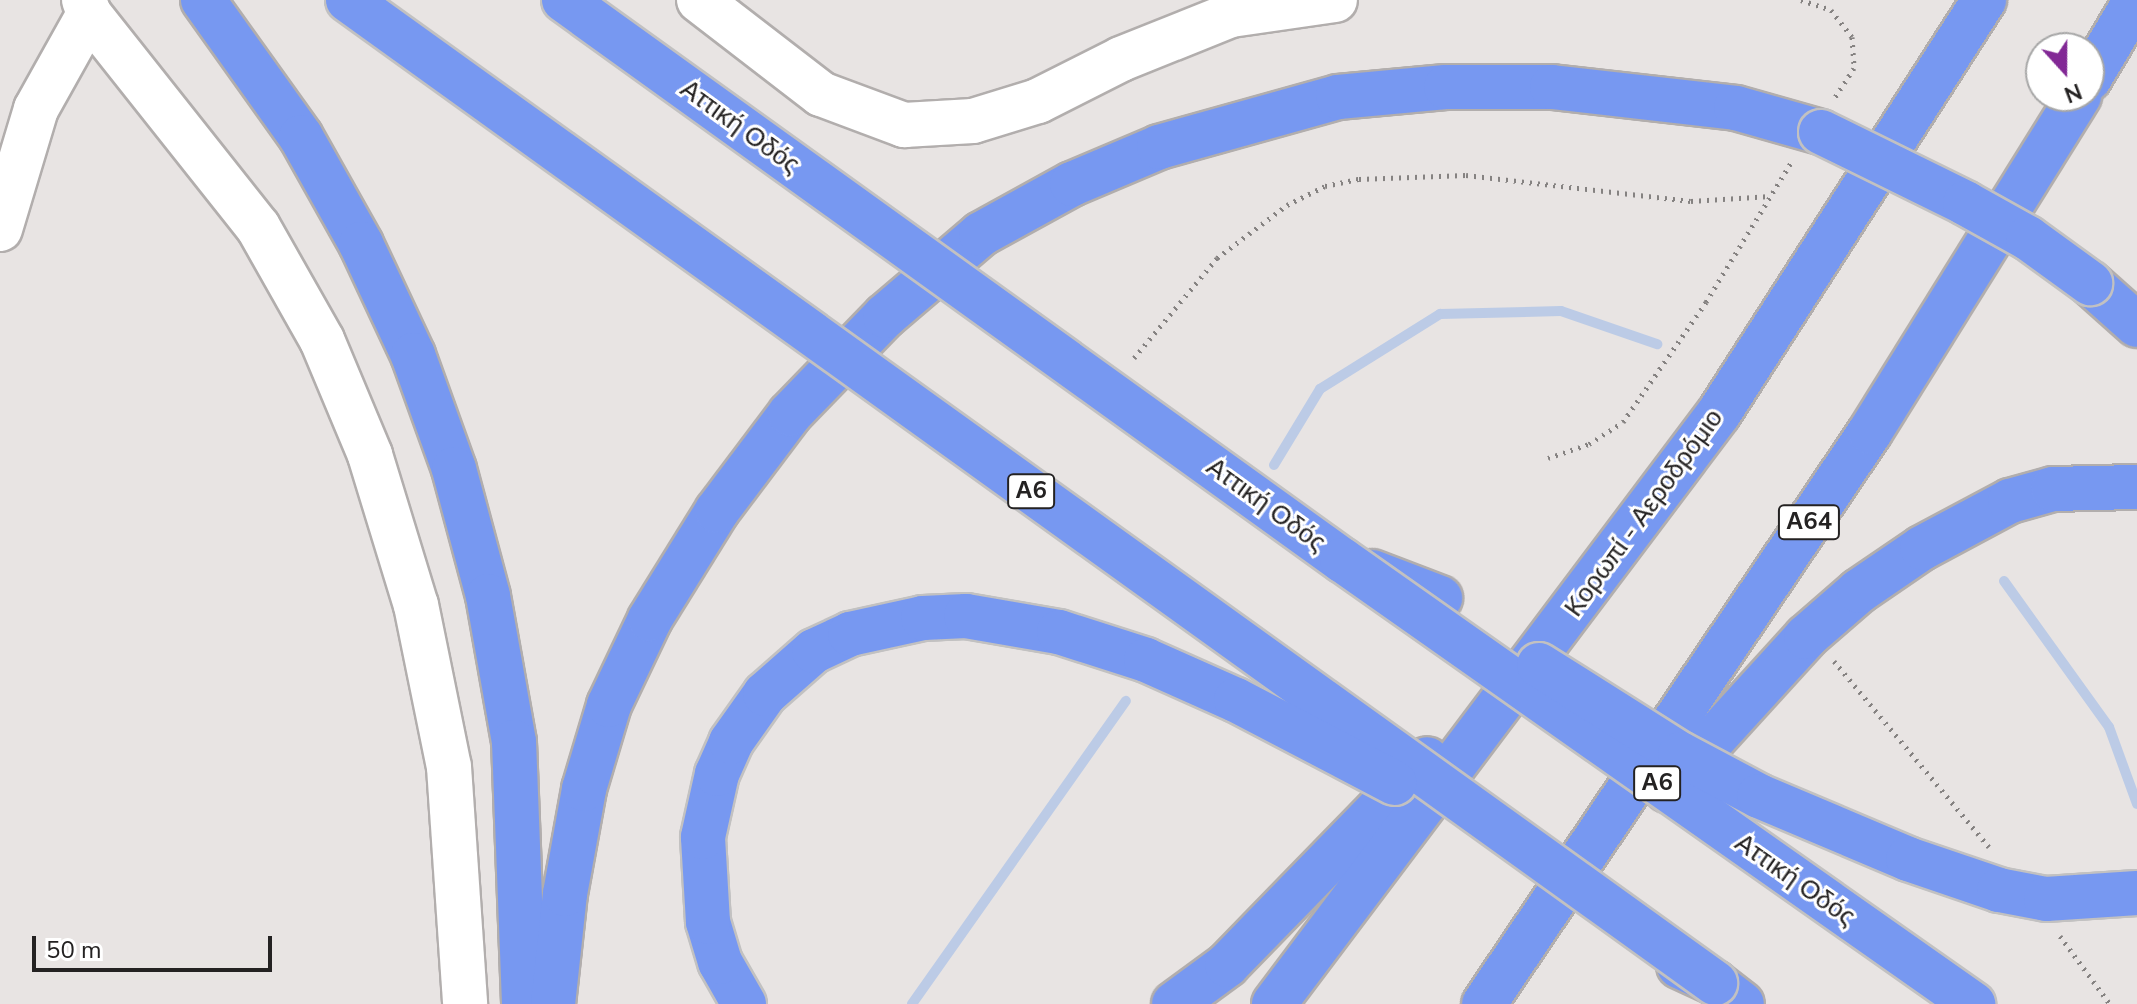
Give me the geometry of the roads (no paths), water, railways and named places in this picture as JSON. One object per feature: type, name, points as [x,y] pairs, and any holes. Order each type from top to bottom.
[{"type":"highway","points":[[203,0],[301,137],[361,244],[413,355],[454,469],[488,596],[514,742],[524,1004]]},
{"type":"highway","name":"Α6","points":[[348,0],[1728,993]]},
{"type":"highway","name":"Αττική Οδός","points":[[564,0],[1342,560],[1973,1004]]},
{"type":"highway","name":"Κορωπί - Αεροδρόμιο","points":[[1274,1004],[1596,581],[1719,413],[1984,0]]},
{"type":"highway","points":[[2105,52],[2136,0]]},
{"type":"highway","points":[[553,1004],[565,894],[584,789],[609,705],[650,619],[717,511],[790,414],[885,316],[981,234],[1072,184],[1159,147],[1338,97],[1446,87],[1595,90],[1736,108],[1816,130],[1978,210],[2090,283],[2137,325]]},
{"type":"highway","name":"Α64","points":[[1484,1004],[1870,432],[2069,112]]},
{"type":"highway","points":[[1528,941],[1806,637],[1859,591],[1909,556],[2010,501],[2053,489],[2137,487]]},
{"type":"highway","points":[[1342,560],[1440,598],[1680,754],[1841,832],[1999,890],[2076,900],[2137,893]]},
{"type":"highway","points":[[1174,1004],[1227,965],[1318,876],[1596,581]]},
{"type":"highway","points":[[744,1004],[720,962],[708,922],[702,869],[709,803],[731,742],[765,694],[814,651],[887,624],[966,616],[1059,632],[1146,660],[1236,700],[1359,761],[1473,831],[1610,932],[1728,993]]},
{"type":"street","points":[[699,0],[821,94],[904,125],[973,121],[1038,101],[1121,59],[1231,15],[1335,0]]},
{"type":"street","points":[[0,229],[36,109],[86,7],[258,227],[322,340],[370,455],[416,605],[449,767],[465,1004]]},
{"type":"waterway","points":[[1274,465],[1320,389],[1440,314],[1561,311],[1657,344]]},
{"type":"waterway","points":[[2004,581],[2109,727],[2137,804]]},
{"type":"waterway","points":[[912,1004],[1126,701]]}]
